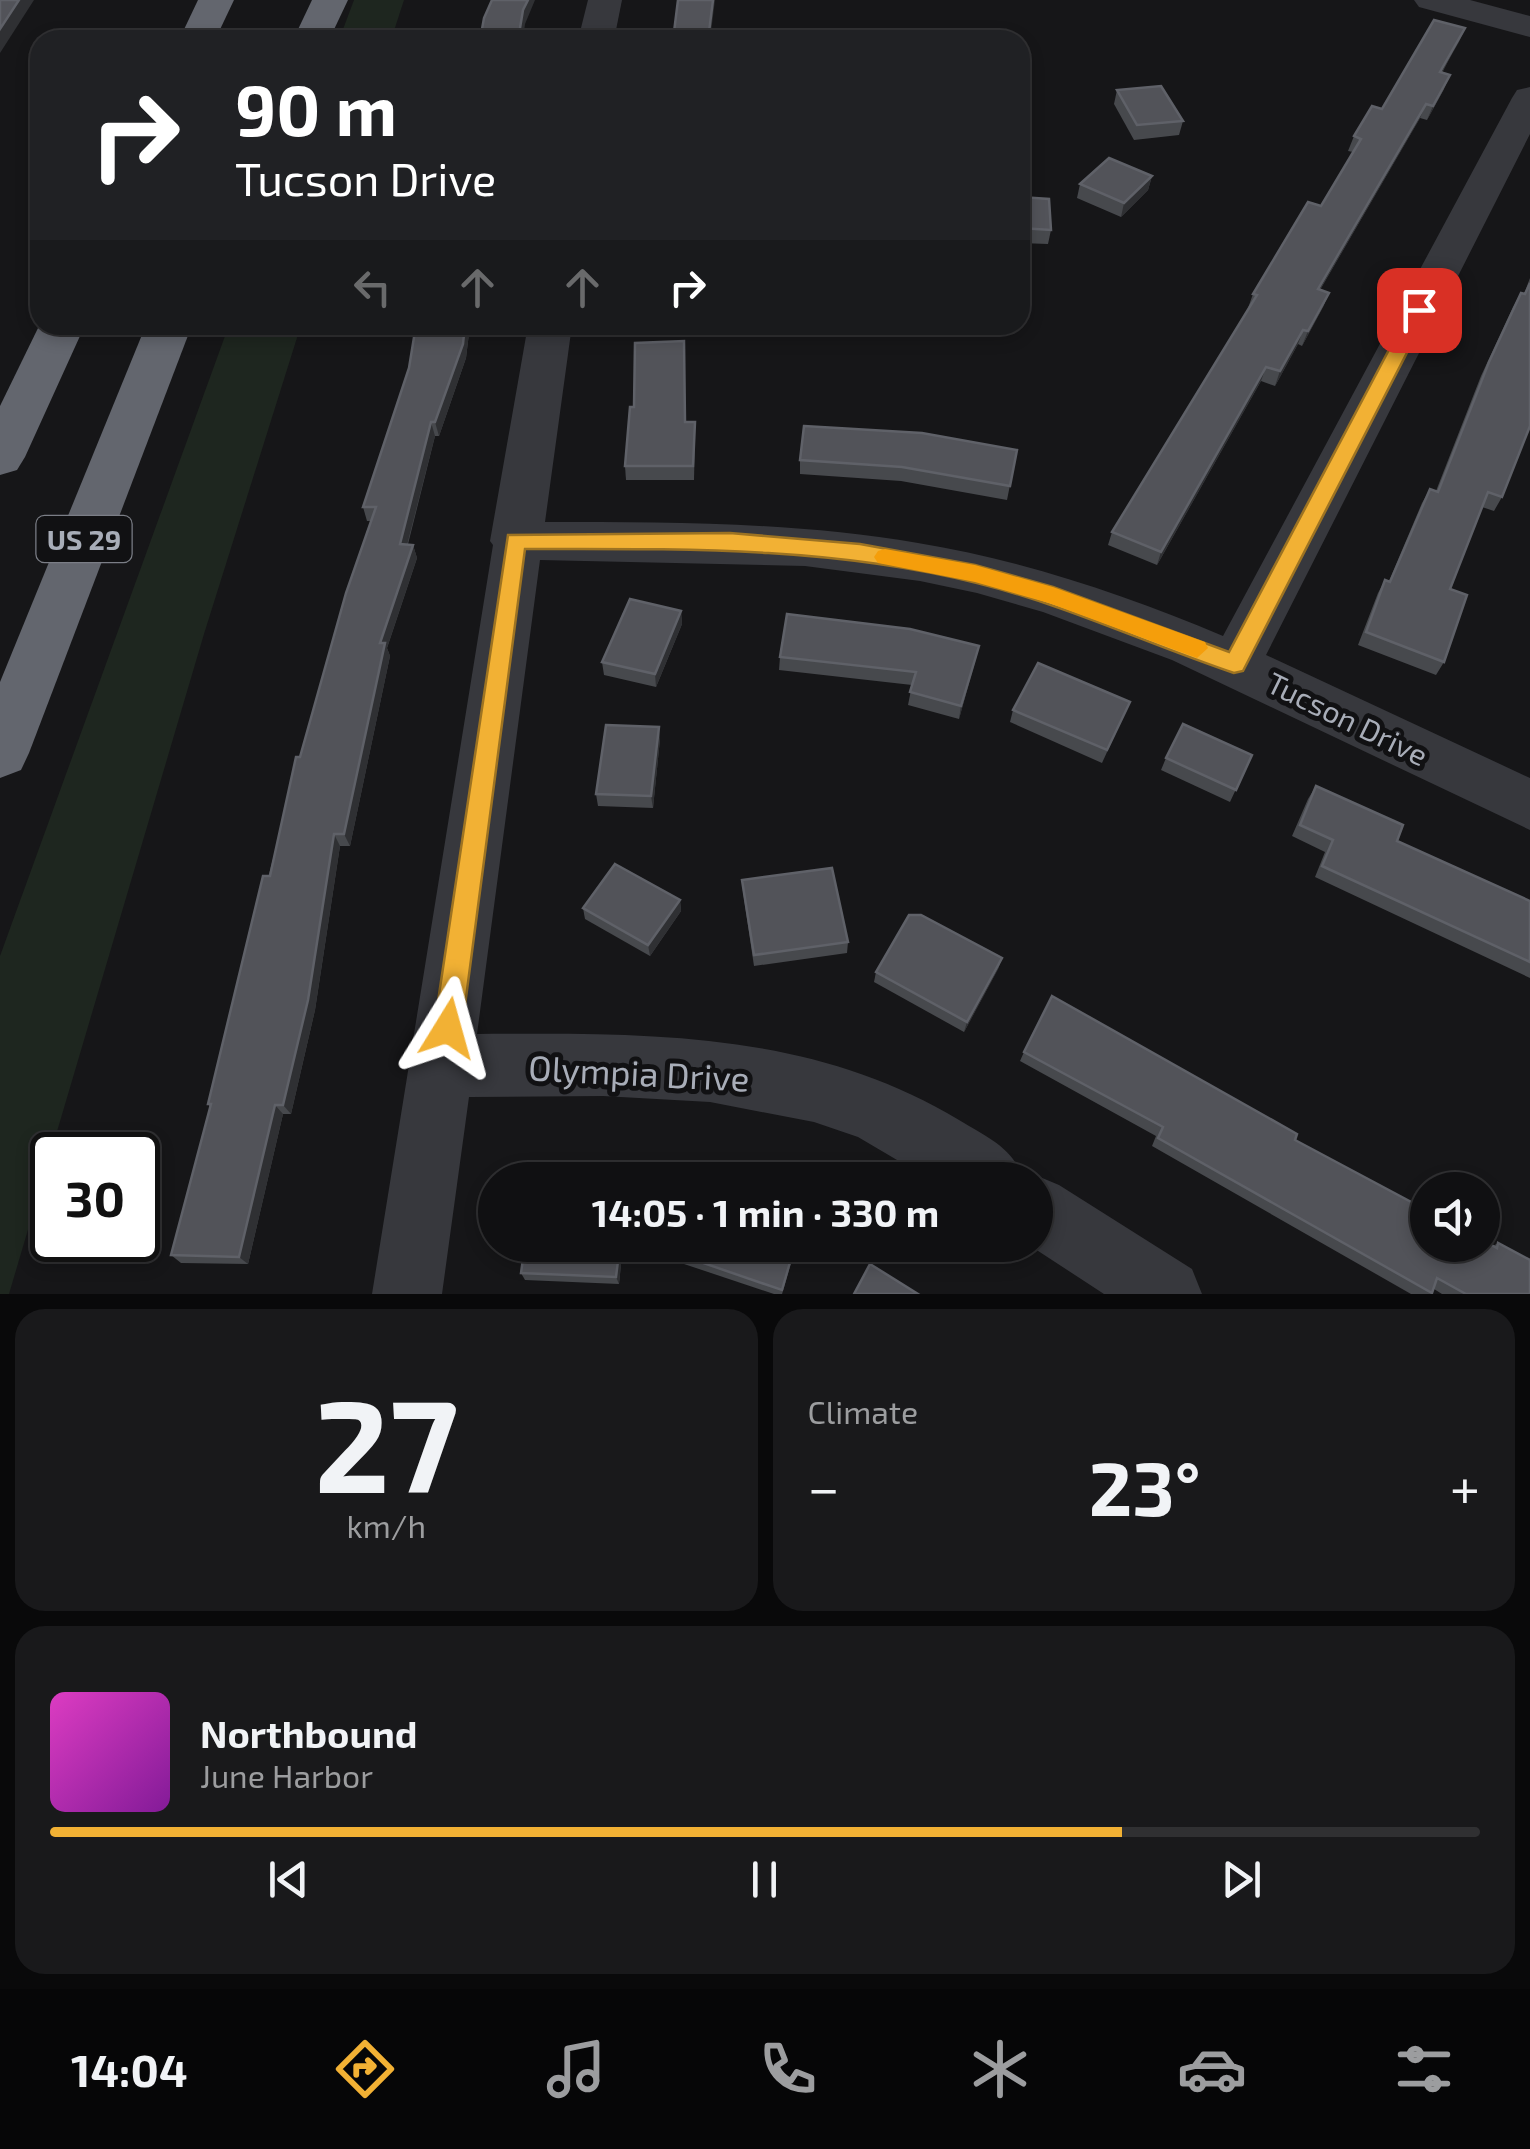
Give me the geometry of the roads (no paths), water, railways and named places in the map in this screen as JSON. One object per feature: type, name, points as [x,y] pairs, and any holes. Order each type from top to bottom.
[{"type":"highway","points":[[202,30],[216,0]]},
{"type":"highway","points":[[288,30],[300,0]]},
{"type":"highway","points":[[316,30],[330,0]]},
{"type":"highway","points":[[0,457],[57,335]]},
{"type":"highway","name":"US 29","points":[[0,753],[165,335]]},
{"type":"street","points":[[598,30],[605,0]]},
{"type":"street","points":[[1430,0],[1530,27]]},
{"type":"street","points":[[1234,664],[1530,98]]},
{"type":"street","points":[[407,1294],[548,335]]},
{"type":"street","name":"Tucson Drive","points":[[516,541],[730,541],[860,552],[975,574],[1053,596],[1234,664],[1530,805]]},
{"type":"street","name":"Olympia Drive","points":[[443,1066],[678,1066],[748,1073],[816,1089],[869,1108],[960,1162]]},
{"type":"street","points":[[1053,1220],[1167,1294]]}]
